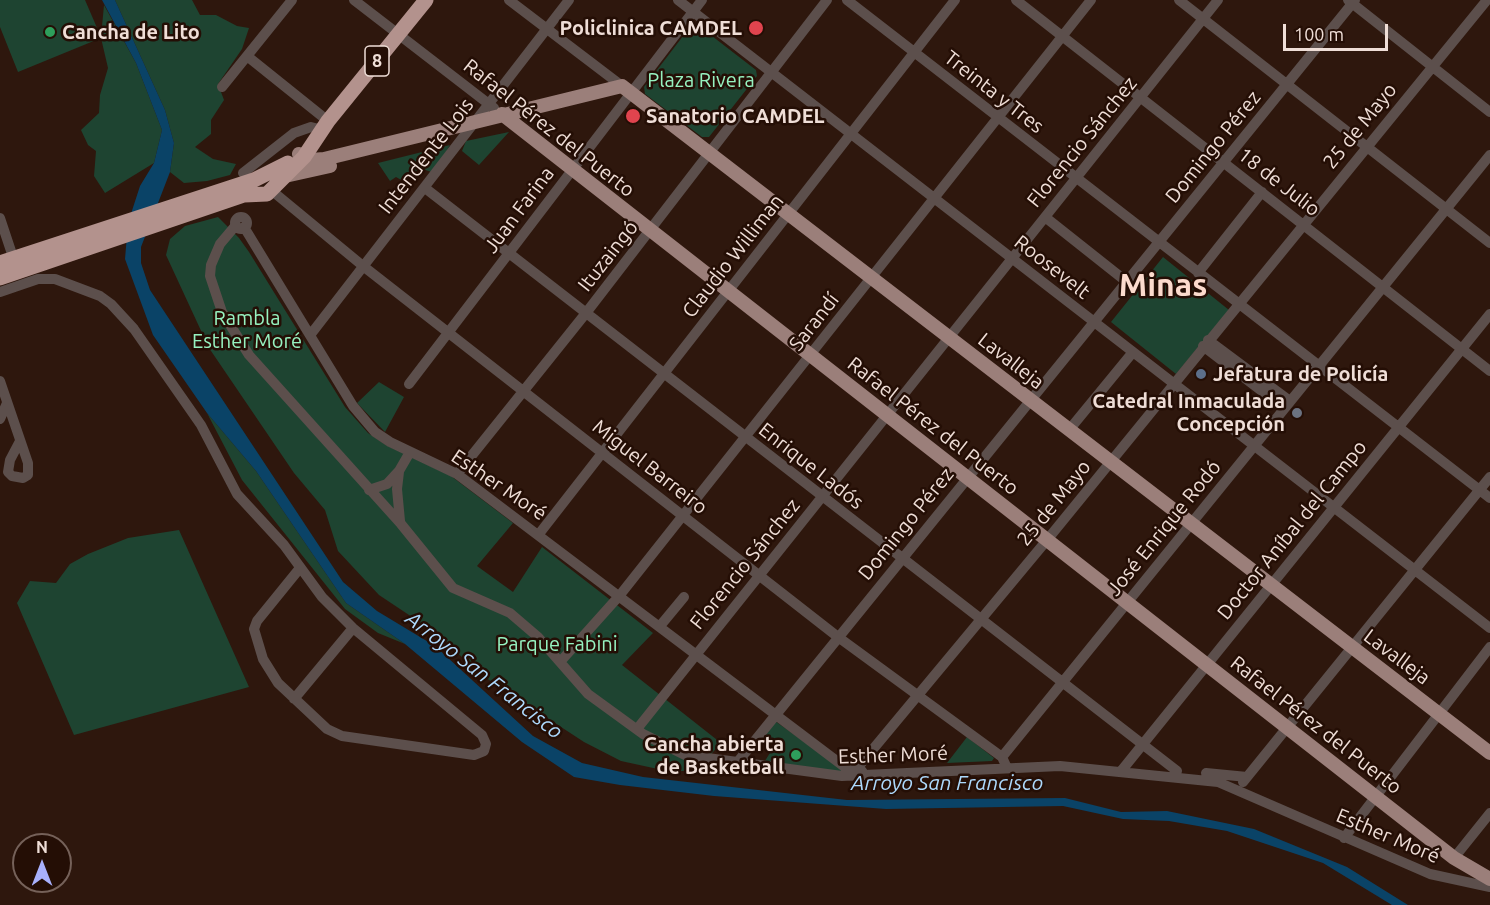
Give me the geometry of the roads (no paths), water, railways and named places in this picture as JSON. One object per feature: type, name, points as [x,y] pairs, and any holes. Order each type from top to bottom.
[{"type":"highway","name":"8","points":[[260,183],[285,176],[426,0]]},
{"type":"highway","name":"8","points":[[0,278],[11,264],[104,236],[211,199],[244,195],[301,156]]},
{"type":"main road","points":[[285,176],[348,157],[626,90]]},
{"type":"main road","name":"Lavalleja","points":[[626,90],[1490,753]]},
{"type":"main road","name":"Rafael Pérez del Puerto","points":[[507,118],[1375,797],[1454,858],[1490,879]]},
{"type":"main road","points":[[301,156],[316,160],[348,157]]},
{"type":"street","points":[[222,87],[292,0]]},
{"type":"street","name":"Rafael Pérez del Puerto","points":[[354,0],[507,118]]},
{"type":"street","name":"Lavalleja","points":[[509,0],[626,90]]},
{"type":"street","name":"Intendente Lois","points":[[311,334],[569,0]]},
{"type":"street","name":"Roosevelt","points":[[678,0],[1490,628]]},
{"type":"street","name":"Juan Farina","points":[[408,384],[573,170],[626,90],[702,0]]},
{"type":"street","name":"Ituzaingó","points":[[457,474],[586,314],[827,0]]},
{"type":"street","name":"Treinta y Tres","points":[[847,0],[1490,498]]},
{"type":"street","name":"Claudio Williman","points":[[539,534],[955,0]]},
{"type":"street","name":"18 de Julio","points":[[1016,0],[1304,223],[1490,371]]},
{"type":"street","name":"Sarandí","points":[[560,662],[620,595],[1091,0]]},
{"type":"street","points":[[1179,0],[1490,243]]},
{"type":"street","name":"Florencio Sánchez","points":[[637,729],[1218,0]]},
{"type":"street","name":"25 de Mayo","points":[[854,774],[1486,0]]},
{"type":"street","points":[[1352,1],[1490,112]]},
{"type":"street","name":"Domingo Pérez","points":[[736,764],[966,477],[1159,243],[1352,1]]},
{"type":"street","points":[[247,56],[324,125]]},
{"type":"street","points":[[260,183],[294,133],[324,125]]},
{"type":"street","name":"José Enrique Rodó","points":[[1005,762],[1063,682],[1490,155]]},
{"type":"street","name":"Miguel Barreiro","points":[[260,183],[759,576],[1005,762]]},
{"type":"street","name":"Enrique Ladós","points":[[424,188],[980,621],[1177,771]]},
{"type":"street","points":[[1198,273],[1262,192]]},
{"type":"street","points":[[1045,217],[1127,282]]},
{"type":"street","points":[[0,218],[11,264]]},
{"type":"street","name":"Esther Moré","points":[[854,774],[457,474],[410,452],[375,432],[353,406],[311,334],[240,226],[220,244],[211,265],[210,276],[222,312],[249,355],[401,524],[453,588],[510,613],[538,637],[588,694],[637,729],[685,755],[736,764],[854,774],[1058,760],[1247,777]]},
{"type":"street","points":[[0,292],[38,279],[55,279],[100,296],[111,304],[134,329],[201,425],[237,494],[284,545],[322,597],[353,628],[482,735],[486,744],[484,751],[474,755],[342,736],[327,729],[294,699],[278,683],[264,659],[254,629],[257,621],[300,568]]},
{"type":"street","name":"Doctor Aníbal del Campo","points":[[1124,767],[1490,314]]},
{"type":"street","points":[[1206,343],[1287,405]]},
{"type":"street","points":[[1069,430],[1133,352]]},
{"type":"street","points":[[0,381],[20,441]]},
{"type":"street","points":[[0,418],[7,403]]},
{"type":"street","points":[[369,490],[380,489],[399,471],[410,452]]},
{"type":"street","points":[[399,471],[397,501],[401,524]]},
{"type":"street","points":[[1241,792],[1241,784],[1490,477]]},
{"type":"street","points":[[660,626],[684,597]]},
{"type":"street","points":[[294,699],[353,628]]},
{"type":"street","points":[[1344,838],[1490,647]]},
{"type":"street","name":"Esther Moré","points":[[1124,767],[1211,780],[1430,874],[1490,887]]},
{"type":"street","points":[[1454,858],[1490,813]]},
{"type":"water","name":"Arroyo San Francisco","points":[[102,0],[115,0],[165,110],[174,143],[170,172],[141,247],[141,263],[150,290],[343,582],[377,611],[435,646],[533,736],[582,763],[643,777],[847,800],[1065,798],[1121,812],[1167,811],[1254,829],[1347,867],[1408,905],[1392,905],[1323,863],[1227,831],[1169,821],[1123,819],[1063,806],[886,809],[714,796],[620,785],[574,777],[522,742],[405,644],[346,603],[256,471],[207,413],[153,335],[125,259],[128,223],[140,186],[154,163],[162,130],[136,63]]},
{"type":"place","name":"Policlinica CAMDEL","points":[[756,28]]},
{"type":"place","name":"Cancha de Lito","points":[[50,32]]},
{"type":"place","name":"Sanatorio CAMDEL","points":[[633,116]]},
{"type":"place","name":"Jefatura de Policía","points":[[1201,374]]},
{"type":"place","name":"Catedral Inmaculada Concepción","points":[[1297,413]]},
{"type":"place","name":"Cancha abierta de Basketball","points":[[796,755]]},
{"type":"district","name":"Minas","points":[[1163,285]]},
{"type":"park label","name":"Plaza Rivera","points":[[701,80]]},
{"type":"park label","name":"Rambla Esther Moré","points":[[247,330]]},
{"type":"park label","name":"Parque Fabini","points":[[557,644]]}]
